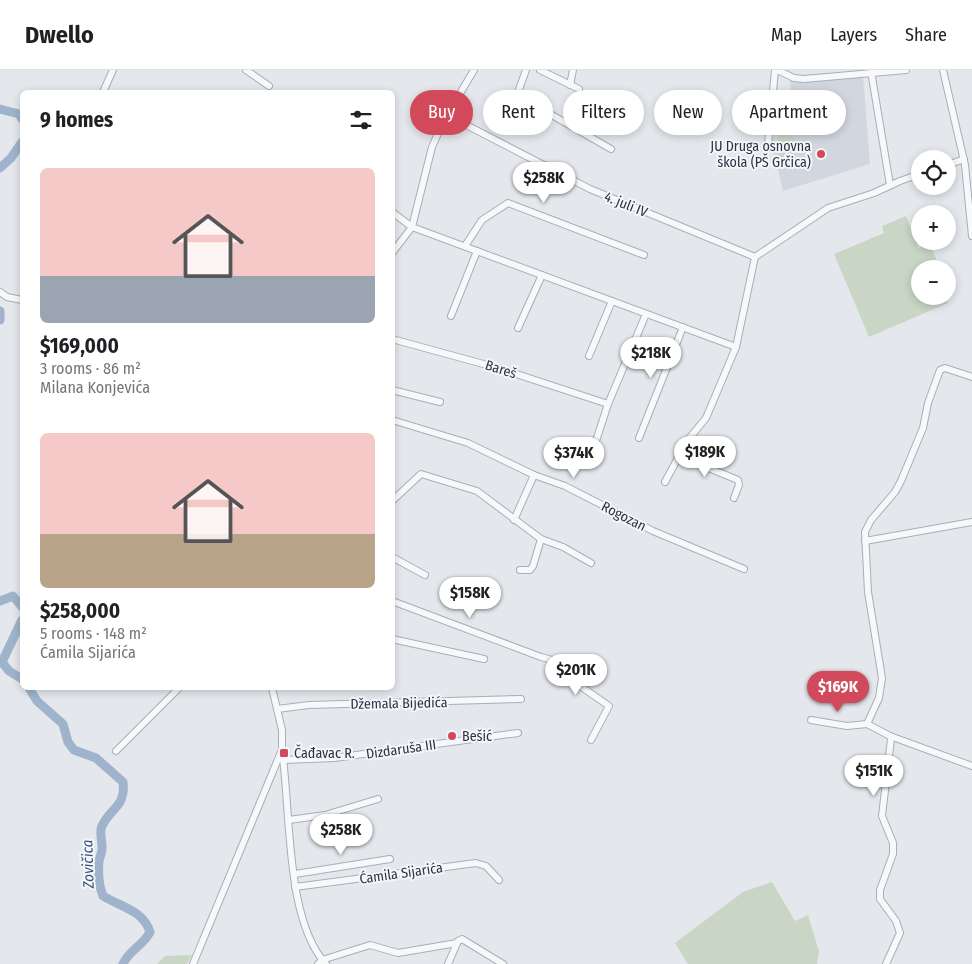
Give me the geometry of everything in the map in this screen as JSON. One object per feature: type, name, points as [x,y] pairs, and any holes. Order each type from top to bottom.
[{"type":"street","points":[[104,90],[113,70]]},
{"type":"street","points":[[246,70],[269,86]]},
{"type":"street","points":[[462,90],[474,70]]},
{"type":"street","points":[[526,70],[517,95],[611,149]]},
{"type":"street","points":[[570,84],[572,70]]},
{"type":"street","points":[[768,144],[776,70],[794,78],[827,78],[871,72],[906,70]]},
{"type":"street","points":[[826,70],[827,78]]},
{"type":"street","points":[[943,70],[967,163],[972,236]]},
{"type":"street","points":[[543,71],[579,89]]},
{"type":"street","points":[[871,72],[890,186]]},
{"type":"street","name":"4. juli IV","points":[[473,128],[590,189],[755,257]]},
{"type":"street","points":[[395,249],[412,227],[438,135]]},
{"type":"street","points":[[665,482],[687,441],[706,418],[736,347],[755,257],[828,208],[874,193],[911,178]]},
{"type":"street","points":[[464,246],[482,220],[508,203],[644,255]]},
{"type":"street","points":[[395,214],[412,227],[736,347]]},
{"type":"street","points":[[451,316],[477,251]]},
{"type":"street","points":[[518,328],[542,275]]},
{"type":"street","points":[[0,292],[7,297],[20,300]]},
{"type":"street","points":[[589,356],[612,301]]},
{"type":"street","points":[[572,444],[589,449],[594,447],[608,404],[646,314]]},
{"type":"street","points":[[639,438],[683,327]]},
{"type":"street","name":"Bareš","points":[[395,340],[498,368],[608,404]]},
{"type":"street","points":[[867,724],[881,687],[881,667],[868,592],[865,532],[871,520],[895,492],[915,447],[940,370],[945,368],[972,377]]},
{"type":"street","points":[[395,391],[440,402]]},
{"type":"street","name":"Rogozan","points":[[395,421],[468,443],[509,461],[534,475],[565,486],[653,531],[744,569]]},
{"type":"street","points":[[679,456],[738,480],[739,485],[734,498]]},
{"type":"street","points":[[395,498],[422,474],[477,491],[541,539],[563,547],[591,563]]},
{"type":"street","points":[[514,520],[534,475]]},
{"type":"street","points":[[865,541],[972,522]]},
{"type":"street","points":[[520,570],[530,570],[533,566],[541,539]]},
{"type":"street","points":[[395,559],[425,575]]},
{"type":"street","points":[[395,602],[540,657],[567,664],[570,679],[609,706],[591,740]]},
{"type":"street","points":[[395,640],[484,659]]},
{"type":"street","points":[[116,751],[177,690]]},
{"type":"street","points":[[272,690],[282,730],[282,750],[296,887],[302,922],[308,939],[322,962],[370,945],[398,953],[457,943]]},
{"type":"street","name":"Džemala Bijedića","points":[[277,709],[327,705],[521,699]]},
{"type":"street","points":[[811,720],[847,726],[867,724],[890,736],[972,766]]},
{"type":"street","name":"Dizdaruša III","points":[[283,760],[334,758],[518,733]]},
{"type":"street","points":[[886,964],[900,933],[896,921],[880,900],[880,890],[893,854],[893,843],[882,816],[888,781],[890,736]]},
{"type":"street","points":[[193,964],[282,750]]},
{"type":"street","points":[[290,820],[325,815],[378,799]]},
{"type":"street","name":"Ćamila Sijarića","points":[[295,874],[390,859]]},
{"type":"street","name":"Ćamila Sijarića","points":[[296,887],[476,863],[486,866],[499,880]]},
{"type":"street","points":[[448,964],[457,943],[462,939],[503,964]]},
{"type":"shaded area","name":"JU Druga osnovna škola (PŠ Grčica)","points":[[863,76],[870,164],[783,191],[770,135],[846,135],[846,90],[791,90],[790,79]]},
{"type":"green space","points":[[777,135],[793,135],[795,160],[780,161]]},
{"type":"green space","points":[[906,216],[911,228],[911,250],[932,250],[936,260],[911,260],[911,305],[943,305],[869,337],[834,254],[884,233],[882,226]]},
{"type":"green space","points":[[772,882],[795,921],[808,915],[819,952],[817,964],[688,964],[675,943],[743,892]]},
{"type":"green space","points":[[192,955],[187,964],[157,964],[165,956]]},
{"type":"waterway","name":"Zovičica","points":[[0,109],[20,116]]},
{"type":"waterway","name":"Zovičica","points":[[0,168],[11,158],[20,145]]},
{"type":"waterway","name":"Zovičica","points":[[0,311],[0,320]]},
{"type":"waterway","name":"Zovičica","points":[[0,601],[13,596],[20,605]]},
{"type":"waterway","name":"Zovičica","points":[[20,624],[2,662],[9,671],[20,678]]},
{"type":"waterway","name":"Zovičica","points":[[30,690],[37,701],[63,724],[68,742],[74,750],[96,758],[123,782],[120,802],[101,828],[100,883],[103,896],[137,914],[147,925],[150,932],[123,964]]},
{"type":"place","name":"JU Druga osnovna škola (PŠ Grčica)","points":[[821,154]]},
{"type":"place","name":"Bešić","points":[[452,736]]},
{"type":"place","name":"Čađavac R.","points":[[284,753]]}]
